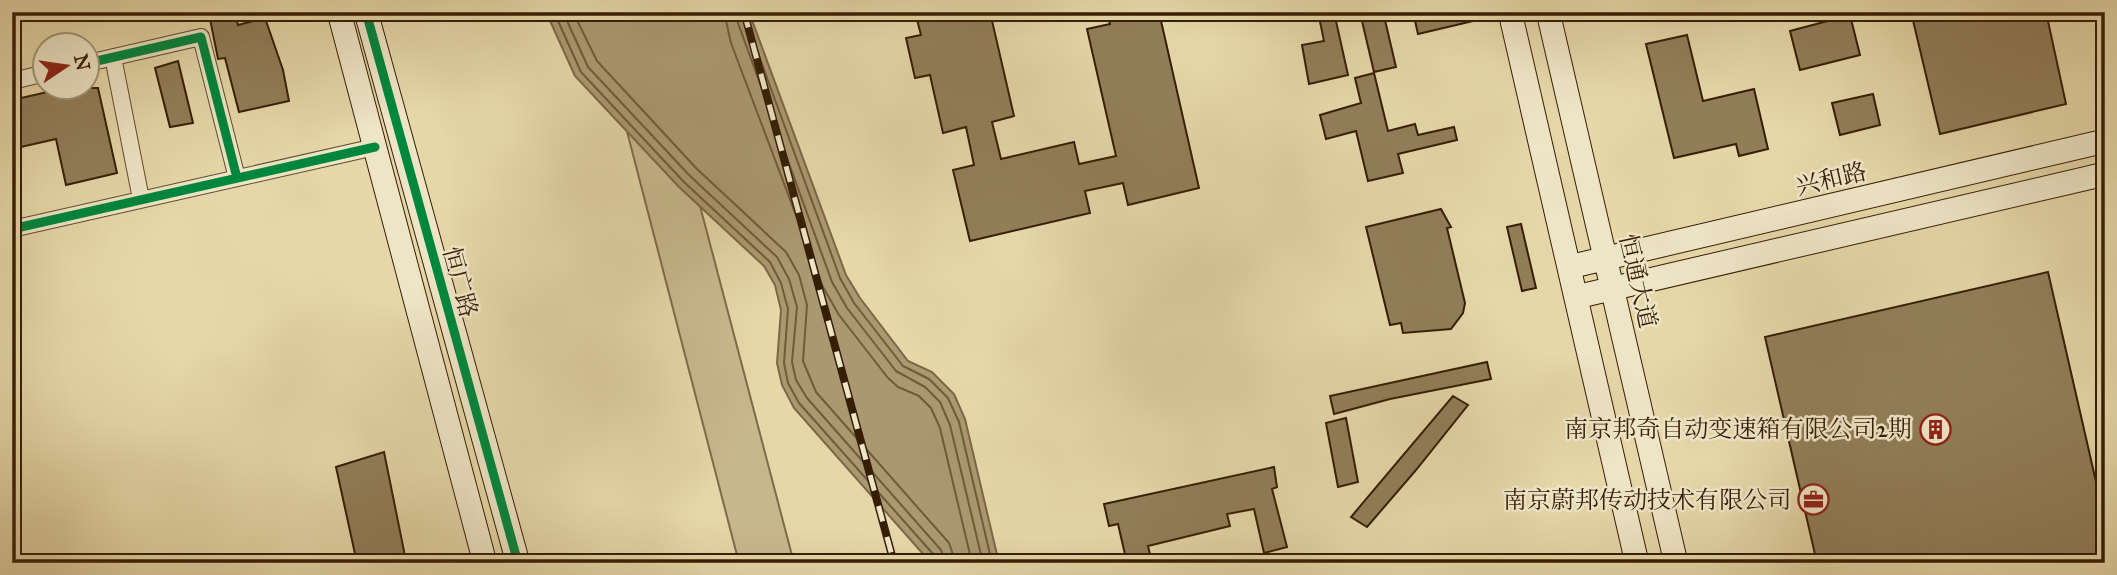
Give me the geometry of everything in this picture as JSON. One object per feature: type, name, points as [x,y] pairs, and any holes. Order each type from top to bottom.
[{"type":"main road","name":"恒广路","points":[[339,12],[485,563]]},
{"type":"main road","name":"恒广路","points":[[366,12],[517,563]]},
{"type":"main road","points":[[1510,12],[1637,563]]},
{"type":"main road","name":"恒通大道","points":[[1548,12],[1676,563]]},
{"type":"main road","name":"兴和路","points":[[1569,267],[2105,141]]},
{"type":"main road","points":[[1576,297],[2105,174]]},
{"type":"street","points":[[102,60],[201,37],[237,178]]},
{"type":"street","points":[[113,57],[141,200]]},
{"type":"street","points":[[12,81],[32,76]]},
{"type":"street","points":[[12,229],[375,147]]},
{"type":"shaded area","points":[[596,12],[649,12],[794,563],[739,563]]},
{"type":"water","points":[[546,12],[749,12],[846,275],[908,361],[932,372],[954,394],[965,419],[999,563],[931,563],[794,408],[782,385],[777,363],[781,310],[775,285],[764,266],[679,187],[575,76]]},
{"type":"building","points":[[234,12],[238,25],[265,18],[283,70],[289,101],[239,112],[225,58],[218,59],[209,14]]},
{"type":"building","points":[[915,12],[990,12],[1014,116],[992,122],[1001,159],[1074,142],[1079,164],[1116,156],[1087,29],[1110,24],[1107,12],[1133,12],[1134,18],[1159,12],[1199,188],[1128,205],[1123,183],[1085,191],[1090,213],[970,241],[953,170],[974,165],[966,127],[943,133],[930,75],[915,78],[906,38],[921,35]]},
{"type":"building","points":[[1318,12],[1334,12],[1348,75],[1309,84],[1302,45],[1324,41]]},
{"type":"building","points":[[1413,12],[1486,12],[1486,18],[1418,34]]},
{"type":"building","points":[[1911,12],[2046,12],[2066,104],[1940,134]]},
{"type":"building","points":[[1850,15],[1860,55],[1800,70],[1790,31]]},
{"type":"building","points":[[1384,16],[1396,67],[1374,72],[1362,21]]},
{"type":"building","points":[[1687,35],[1703,101],[1754,89],[1768,149],[1739,156],[1736,144],[1674,158],[1646,44]]},
{"type":"building","points":[[178,61],[193,123],[170,127],[155,68]]},
{"type":"building","points":[[1374,73],[1388,131],[1415,124],[1418,135],[1454,127],[1457,140],[1398,154],[1403,173],[1368,181],[1356,131],[1326,139],[1320,115],[1361,103],[1355,78]]},
{"type":"building","points":[[1873,94],[1880,125],[1840,135],[1832,103]]},
{"type":"building","points":[[32,95],[32,102],[101,102],[117,173],[66,185],[56,139],[12,149],[12,100]]},
{"type":"building","points":[[1441,209],[1451,227],[1447,228],[1465,303],[1463,313],[1451,329],[1403,333],[1401,323],[1390,325],[1366,227]]},
{"type":"building","points":[[1521,224],[1536,288],[1522,291],[1507,227]]},
{"type":"building","name":"南京邦奇自动变速箱有限公司2期","points":[[2048,272],[2105,521],[2105,563],[1817,563],[1765,337]]},
{"type":"building","points":[[1487,362],[1491,379],[1390,399],[1334,414],[1330,396]]},
{"type":"building","points":[[1453,396],[1468,405],[1416,470],[1367,527],[1351,517]]},
{"type":"building","points":[[1346,418],[1358,482],[1338,487],[1326,423]]},
{"type":"building","points":[[384,452],[405,556],[402,563],[357,563],[336,467]]},
{"type":"building","points":[[1274,467],[1277,487],[1272,489],[1287,547],[1264,553],[1254,509],[1227,514],[1230,526],[1148,546],[1152,563],[1127,563],[1118,524],[1109,526],[1104,504]]},
{"type":"railway","points":[[744,12],[894,563]]},
{"type":"cycle path","points":[[366,12],[518,563]]},
{"type":"cycle path","points":[[102,60],[201,37],[237,178]]},
{"type":"cycle path","points":[[12,229],[375,147]]},
{"type":"place","name":"南京邦奇自动变速箱有限公司2期","points":[[1935,429]]},
{"type":"place","name":"南京蔚邦传动技术有限公司","points":[[1814,500]]}]
